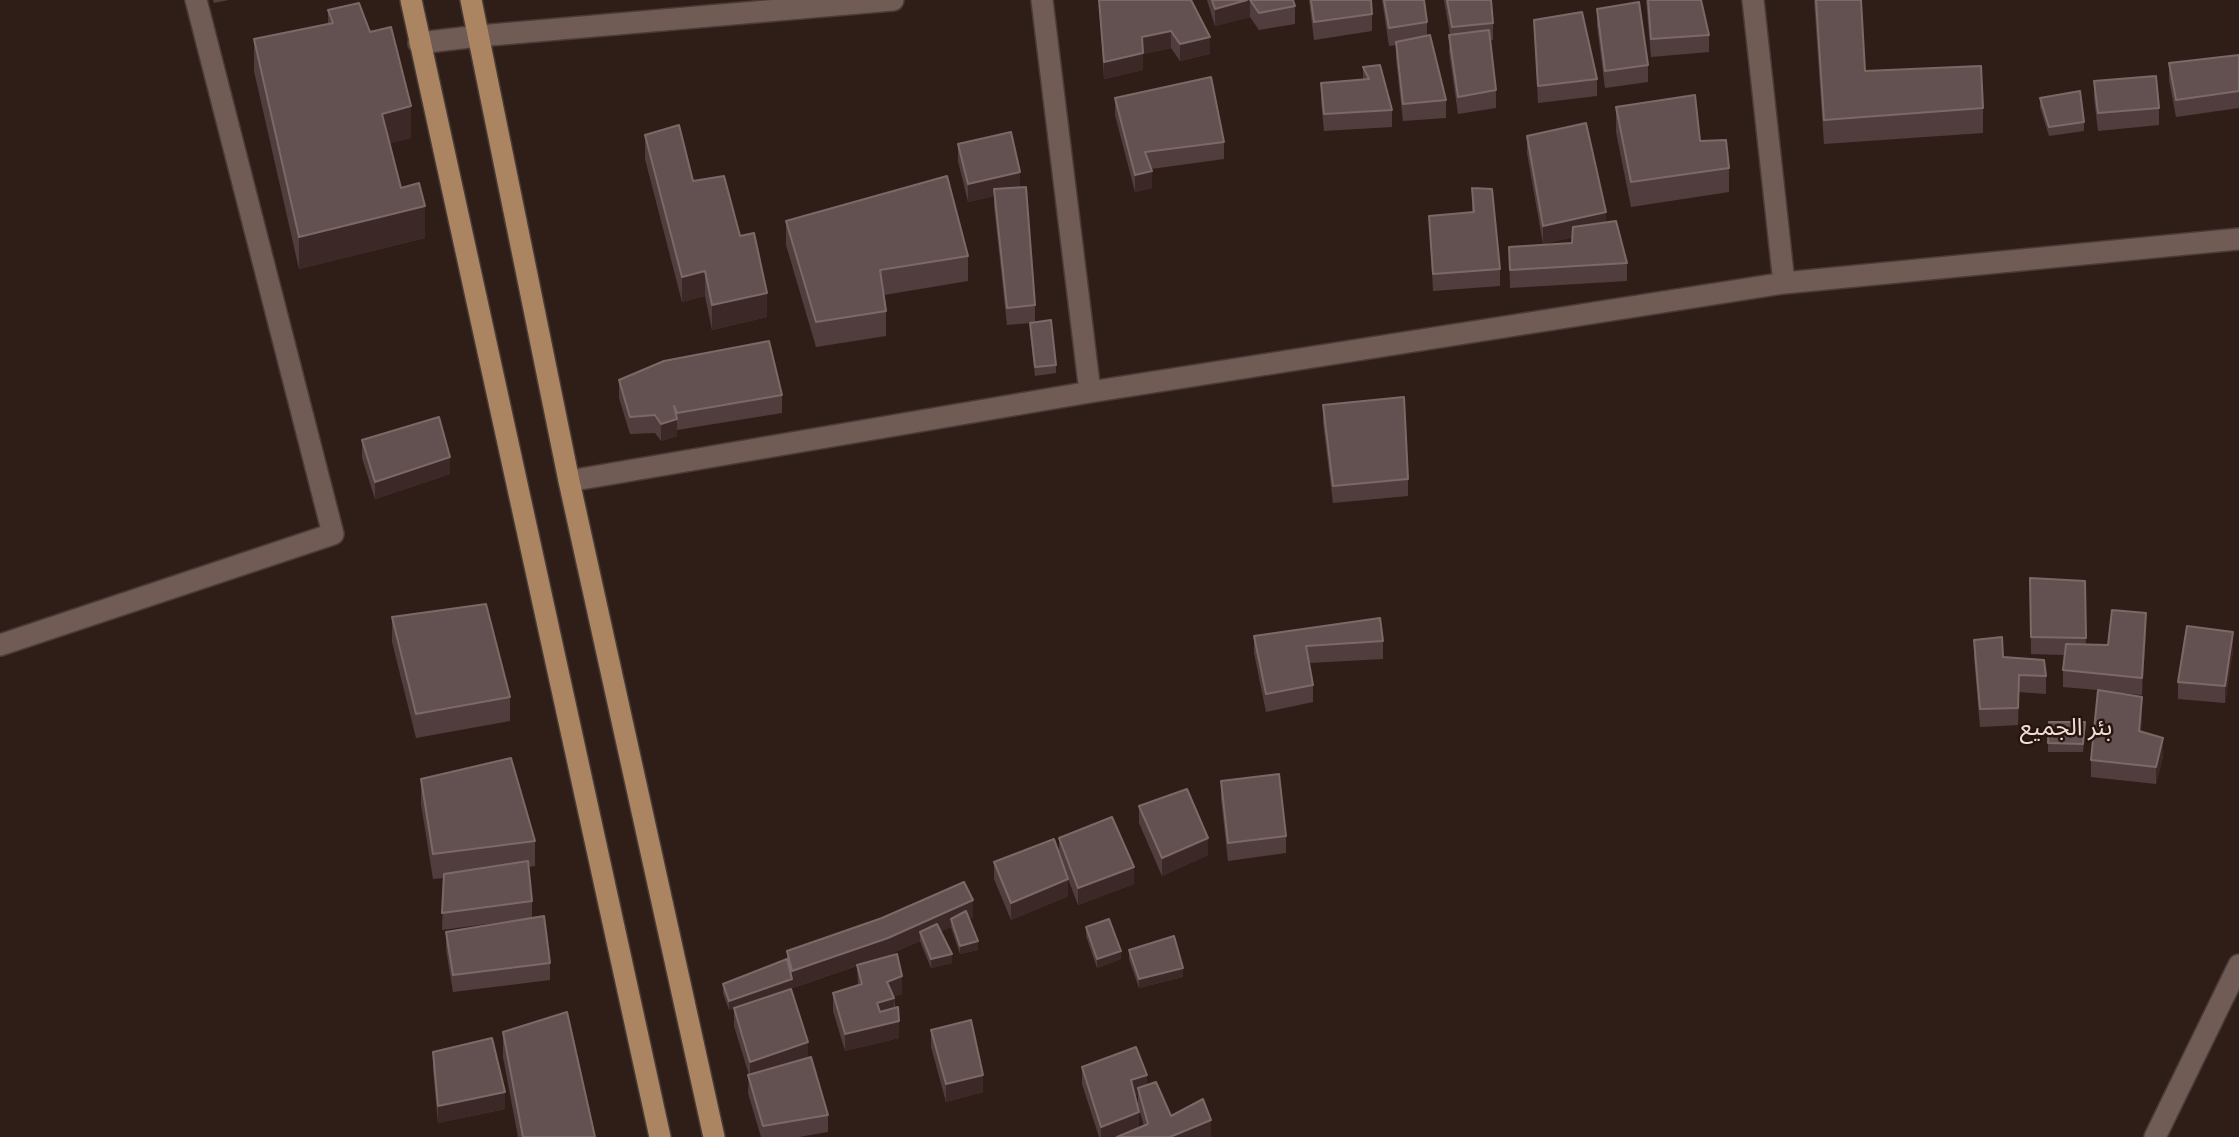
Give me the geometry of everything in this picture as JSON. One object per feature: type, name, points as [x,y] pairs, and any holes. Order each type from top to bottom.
[{"type":"main road","points":[[411,0],[660,1137]]},
{"type":"main road","points":[[471,0],[569,481],[714,1137]]},
{"type":"street","points":[[0,645],[333,534],[196,0]]},
{"type":"street","points":[[419,43],[894,0]]},
{"type":"street","points":[[1042,0],[1090,392]]},
{"type":"street","points":[[1754,0],[1784,283]]},
{"type":"street","points":[[569,481],[1090,392],[1784,283],[2239,239]]},
{"type":"street","points":[[2155,1137],[2239,965]]},
{"type":"building","points":[[1099,0],[1191,0],[1210,37],[1180,44],[1171,31],[1142,37],[1143,53],[1104,62]]},
{"type":"building","points":[[1212,0],[1247,0],[1215,9]]},
{"type":"building","points":[[1250,0],[1293,0],[1295,6],[1259,13]]},
{"type":"building","points":[[1311,0],[1371,0],[1372,14],[1314,22]]},
{"type":"building","points":[[1384,0],[1424,0],[1427,22],[1389,28]]},
{"type":"building","points":[[1447,0],[1491,0],[1493,23],[1452,27]]},
{"type":"building","points":[[1648,0],[1701,0],[1709,35],[1651,39]]},
{"type":"building","points":[[1816,0],[1861,0],[1865,71],[1981,66],[1983,108],[1824,120]]},
{"type":"building","points":[[1639,2],[1648,65],[1605,71],[1597,9]]},
{"type":"building","points":[[359,3],[370,32],[391,27],[411,106],[382,114],[401,188],[419,183],[425,206],[299,237],[254,39],[333,23],[328,10]]},
{"type":"building","points":[[1582,12],[1597,79],[1538,86],[1534,20]]},
{"type":"building","points":[[1489,30],[1496,90],[1458,97],[1449,35]]},
{"type":"building","points":[[1430,35],[1446,100],[1403,104],[1396,42]]},
{"type":"building","points":[[2239,55],[2239,91],[2176,100],[2169,63]]},
{"type":"building","points":[[1380,65],[1392,110],[1324,114],[1321,83],[1369,79],[1363,67]]},
{"type":"building","points":[[2156,76],[2159,108],[2098,113],[2094,81]]},
{"type":"building","points":[[1211,77],[1224,142],[1145,152],[1152,171],[1135,175],[1115,98]]},
{"type":"building","points":[[2080,91],[2084,122],[2049,127],[2040,98]]},
{"type":"building","points":[[1695,95],[1700,141],[1726,140],[1729,168],[1631,182],[1616,107]]},
{"type":"building","points":[[1586,123],[1606,212],[1543,226],[1527,136]]},
{"type":"building","points":[[679,125],[693,181],[724,176],[740,236],[754,233],[767,293],[712,305],[705,271],[682,277],[645,135]]},
{"type":"building","points":[[1011,132],[1020,172],[968,184],[958,144]]},
{"type":"building","points":[[947,176],[968,256],[880,270],[886,311],[816,322],[786,221]]},
{"type":"building","points":[[1026,187],[1035,305],[1007,308],[994,189]]},
{"type":"building","points":[[1472,188],[1492,189],[1500,269],[1433,274],[1429,216],[1474,212]]},
{"type":"building","points":[[1616,221],[1627,263],[1510,270],[1509,247],[1572,243],[1573,227]]},
{"type":"building","points":[[1051,320],[1056,365],[1035,367],[1030,323]]},
{"type":"building","points":[[769,341],[782,395],[677,413],[674,406],[677,419],[661,424],[655,415],[630,417],[619,380],[664,361]]},
{"type":"building","points":[[1404,397],[1408,479],[1333,486],[1323,405]]},
{"type":"building","points":[[439,417],[450,457],[375,482],[362,440]]},
{"type":"building","points":[[2030,578],[2085,581],[2086,638],[2031,637]]},
{"type":"building","points":[[486,604],[510,697],[416,714],[392,617]]},
{"type":"building","points":[[2112,610],[2146,613],[2142,678],[2063,670],[2066,644],[2108,645]]},
{"type":"building","points":[[1380,618],[1383,641],[1306,646],[1313,685],[1266,694],[1254,636]]},
{"type":"building","points":[[2187,626],[2233,632],[2225,686],[2178,682]]},
{"type":"building","points":[[2002,637],[2003,657],[2044,660],[2046,676],[2019,675],[2018,708],[1980,709],[1974,640]]},
{"type":"building","points":[[2098,690],[2142,697],[2139,731],[2163,738],[2156,767],[2091,760]]},
{"type":"building","points":[[2049,722],[2085,722],[2083,744],[2048,743]]},
{"type":"building","points":[[511,758],[535,841],[433,854],[421,779]]},
{"type":"building","points":[[1279,774],[1286,836],[1228,843],[1221,781]]},
{"type":"building","points":[[1187,789],[1208,838],[1162,858],[1139,806]]},
{"type":"building","points":[[1112,817],[1134,867],[1078,888],[1059,838]]},
{"type":"building","points":[[1054,839],[1068,879],[1011,903],[994,862]]},
{"type":"building","points":[[528,861],[532,901],[442,913],[444,874]]},
{"type":"building","points":[[964,882],[973,900],[888,938],[792,971],[787,951],[882,918]]},
{"type":"building","points":[[966,911],[978,941],[960,946],[951,919]]},
{"type":"building","points":[[544,916],[550,963],[453,975],[446,932]]},
{"type":"building","points":[[1109,919],[1121,951],[1097,959],[1086,927]]},
{"type":"building","points":[[937,924],[952,954],[931,959],[920,932]]},
{"type":"building","points":[[1174,936],[1183,968],[1139,979],[1129,950]]},
{"type":"building","points":[[897,954],[902,976],[887,982],[894,998],[877,1003],[880,1012],[898,1007],[899,1021],[845,1034],[833,993],[862,984],[857,965]]},
{"type":"building","points":[[787,959],[792,979],[729,1001],[723,984]]},
{"type":"building","points":[[791,989],[808,1042],[750,1062],[734,1008]]},
{"type":"building","points":[[567,1012],[595,1137],[523,1137],[503,1032]]},
{"type":"building","points":[[971,1020],[983,1075],[946,1084],[931,1030]]},
{"type":"building","points":[[492,1038],[505,1092],[438,1106],[433,1052]]},
{"type":"building","points":[[1136,1047],[1147,1075],[1131,1080],[1139,1112],[1101,1127],[1082,1067]]},
{"type":"building","points":[[811,1057],[828,1115],[763,1126],[748,1075]]},
{"type":"building","points":[[1156,1082],[1171,1116],[1203,1099],[1211,1120],[1170,1137],[1117,1137],[1148,1124],[1138,1088]]},
{"type":"district","name":"بئر الجميع","points":[[2066,729]]}]
